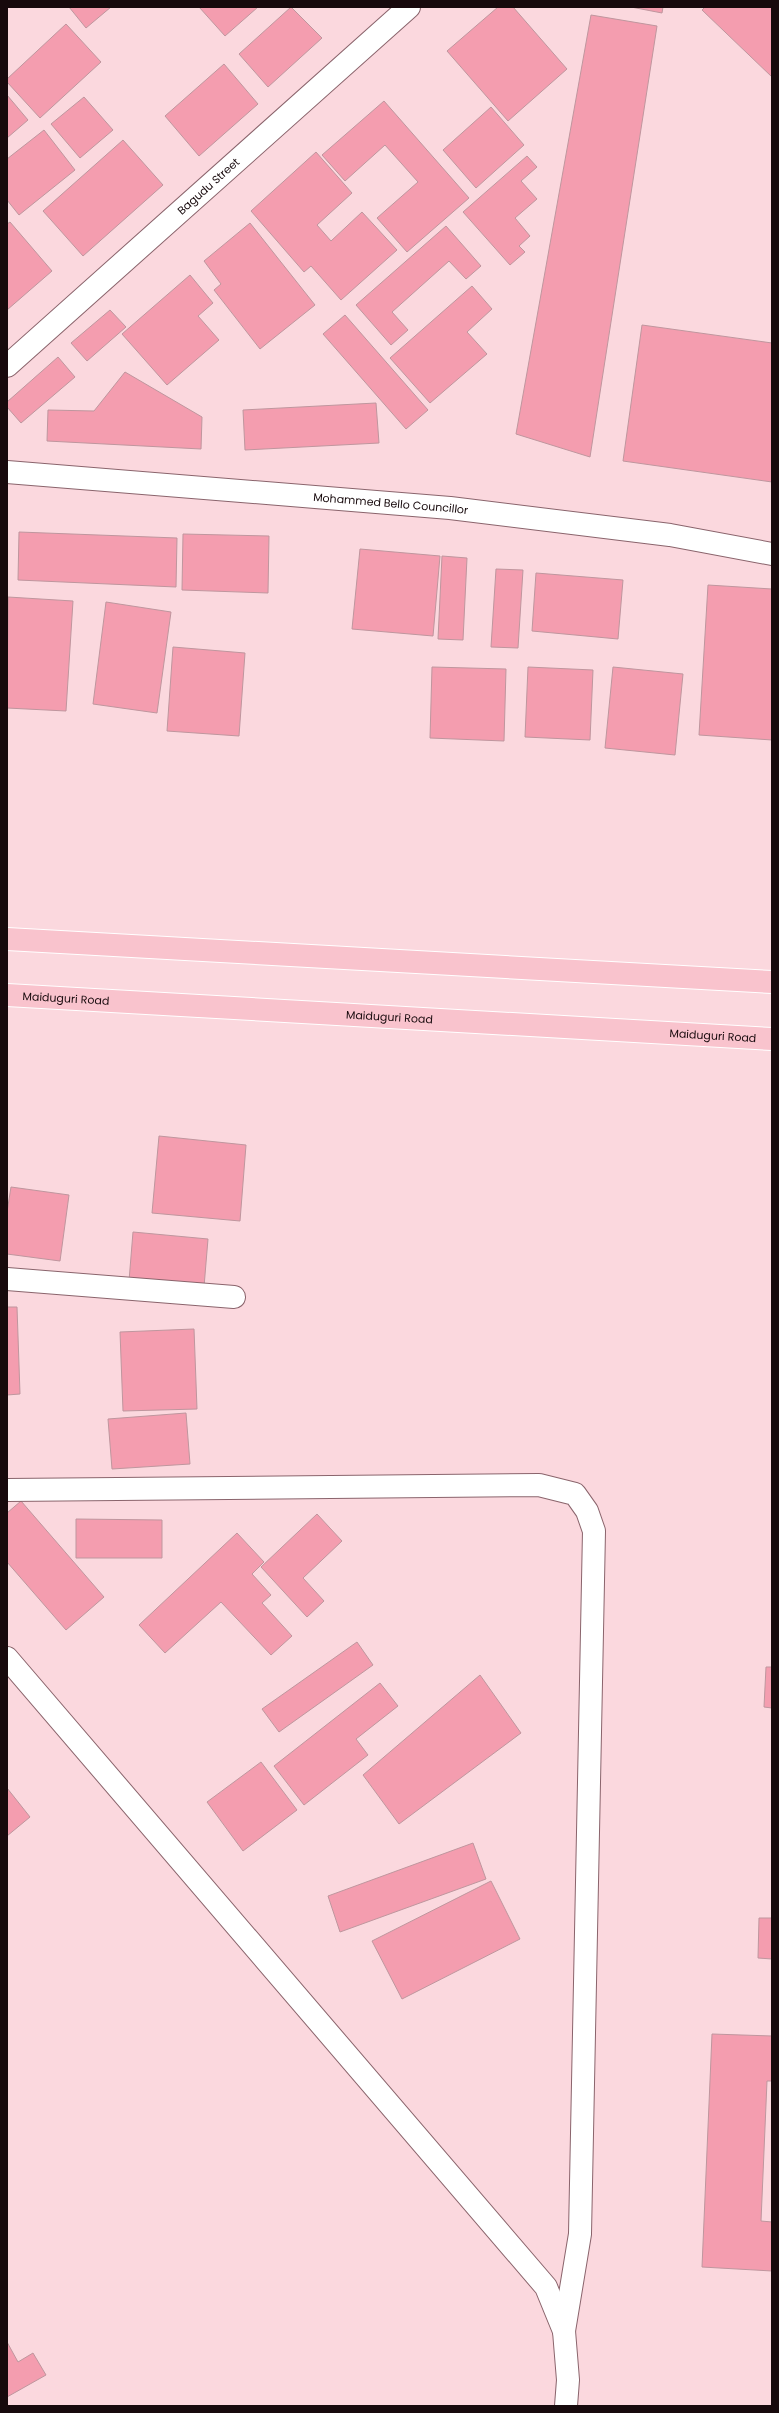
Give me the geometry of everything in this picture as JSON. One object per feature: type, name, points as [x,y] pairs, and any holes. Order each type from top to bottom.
[{"type":"highway","points":[[7,939],[772,982]]},
{"type":"highway","name":"Maiduguri Road","points":[[7,995],[772,1039]]},
{"type":"street","name":"Bagudu Street","points":[[7,366],[409,7]]},
{"type":"street","name":"Mohammed Bello Councillor","points":[[7,472],[450,508],[670,535],[772,554]]},
{"type":"street","points":[[7,1279],[234,1297]]},
{"type":"street","points":[[7,1490],[539,1486],[575,1494],[587,1511],[594,1531],[580,2234],[564,2331],[568,2380],[566,2406]]},
{"type":"street","points":[[7,1658],[546,2287],[564,2331]]},
{"type":"building","points":[[69,7],[111,7],[86,28]]},
{"type":"building","points":[[199,7],[258,7],[225,36]]},
{"type":"building","points":[[291,7],[322,38],[268,87],[239,54]]},
{"type":"building","points":[[498,7],[513,7],[567,69],[508,121],[447,51]]},
{"type":"building","points":[[631,7],[663,7],[662,13]]},
{"type":"building","points":[[705,7],[772,7],[772,77],[702,10]]},
{"type":"building","points":[[591,15],[657,26],[590,457],[516,434]]},
{"type":"building","points":[[66,24],[101,62],[40,118],[7,82],[7,79]]},
{"type":"building","points":[[224,64],[258,104],[199,156],[165,116]]},
{"type":"building","points":[[7,95],[28,120],[7,138]]},
{"type":"building","points":[[84,97],[113,130],[80,158],[51,124]]},
{"type":"building","points":[[384,101],[469,198],[407,252],[377,218],[418,182],[385,145],[345,181],[322,155]]},
{"type":"building","points":[[491,107],[524,145],[476,188],[443,150]]},
{"type":"building","points":[[44,130],[75,170],[19,215],[7,200],[7,159]]},
{"type":"building","points":[[123,140],[163,185],[83,256],[43,211]]},
{"type":"building","points":[[316,152],[352,193],[317,225],[331,241],[362,212],[397,250],[341,300],[311,266],[304,272],[251,211]]},
{"type":"building","points":[[527,156],[537,167],[521,181],[537,199],[515,218],[530,236],[519,246],[525,252],[510,265],[463,212]]},
{"type":"building","points":[[10,222],[52,271],[7,310],[7,224]]},
{"type":"building","points":[[250,223],[315,305],[260,349],[214,290],[221,284],[204,261]]},
{"type":"building","points":[[446,226],[481,266],[466,279],[449,261],[392,312],[408,330],[391,345],[356,305]]},
{"type":"building","points":[[190,275],[213,303],[198,316],[219,340],[167,385],[122,334]]},
{"type":"building","points":[[472,286],[492,309],[467,332],[487,354],[430,403],[390,358]]},
{"type":"building","points":[[110,310],[126,327],[87,361],[71,343]]},
{"type":"building","points":[[345,315],[428,410],[406,429],[323,334]]},
{"type":"building","points":[[642,325],[772,343],[772,482],[623,461]]},
{"type":"building","points":[[58,357],[75,377],[21,423],[7,407],[7,402]]},
{"type":"building","points":[[125,372],[202,417],[201,449],[47,441],[48,410],[94,411]]},
{"type":"building","points":[[376,403],[379,443],[245,450],[243,410]]},
{"type":"building","points":[[19,532],[177,538],[176,587],[18,580]]},
{"type":"building","points":[[183,534],[269,536],[268,593],[182,590]]},
{"type":"building","points":[[360,549],[440,556],[433,636],[352,629]]},
{"type":"building","points":[[442,556],[467,558],[463,640],[438,639]]},
{"type":"building","points":[[496,569],[523,570],[518,648],[491,647]]},
{"type":"building","points":[[536,573],[623,580],[618,639],[532,631]]},
{"type":"building","points":[[708,585],[772,589],[772,740],[699,735]]},
{"type":"building","points":[[8,597],[73,601],[66,711],[7,708]]},
{"type":"building","points":[[106,602],[171,612],[157,713],[93,704]]},
{"type":"building","points":[[173,647],[245,653],[239,736],[167,731]]},
{"type":"building","points":[[432,667],[506,669],[504,741],[430,738]]},
{"type":"building","points":[[528,667],[593,670],[590,740],[525,737]]},
{"type":"building","points":[[613,667],[683,674],[675,755],[605,748]]},
{"type":"building","points":[[159,1136],[246,1145],[240,1221],[152,1213]]},
{"type":"building","points":[[11,1187],[69,1195],[60,1261],[7,1254],[7,1212]]},
{"type":"building","points":[[133,1232],[208,1239],[204,1287],[129,1281]]},
{"type":"building","points":[[7,1307],[17,1307],[20,1394],[7,1395]]},
{"type":"building","points":[[194,1329],[197,1409],[123,1411],[120,1332]]},
{"type":"building","points":[[186,1413],[190,1464],[112,1469],[108,1419]]},
{"type":"building","points":[[21,1501],[104,1597],[66,1630],[7,1562],[7,1513]]},
{"type":"building","points":[[317,1514],[342,1541],[303,1578],[324,1601],[307,1617],[261,1567]]},
{"type":"building","points":[[76,1519],[162,1520],[162,1558],[76,1558]]},
{"type":"building","points":[[237,1533],[264,1562],[252,1574],[271,1595],[262,1603],[292,1636],[271,1655],[221,1602],[165,1653],[139,1625]]},
{"type":"building","points":[[357,1642],[373,1665],[279,1732],[262,1709]]},
{"type":"building","points":[[766,1667],[772,1667],[772,1708],[764,1707]]},
{"type":"building","points":[[480,1675],[521,1733],[399,1824],[363,1775]]},
{"type":"building","points":[[380,1683],[398,1706],[356,1739],[368,1755],[304,1805],[274,1766]]},
{"type":"building","points":[[261,1762],[297,1810],[243,1851],[207,1802]]},
{"type":"building","points":[[7,1788],[30,1817],[7,1836]]},
{"type":"building","points":[[473,1843],[486,1879],[340,1932],[328,1896]]},
{"type":"building","points":[[491,1881],[520,1939],[402,1999],[372,1941]]},
{"type":"building","points":[[759,1918],[772,1918],[772,1959],[758,1958]]},
{"type":"building","points":[[712,2034],[772,2036],[772,2081],[767,2081],[761,2221],[772,2222],[772,2271],[702,2267]]},
{"type":"building","points":[[7,2342],[18,2362],[33,2353],[46,2375],[7,2397]]}]
